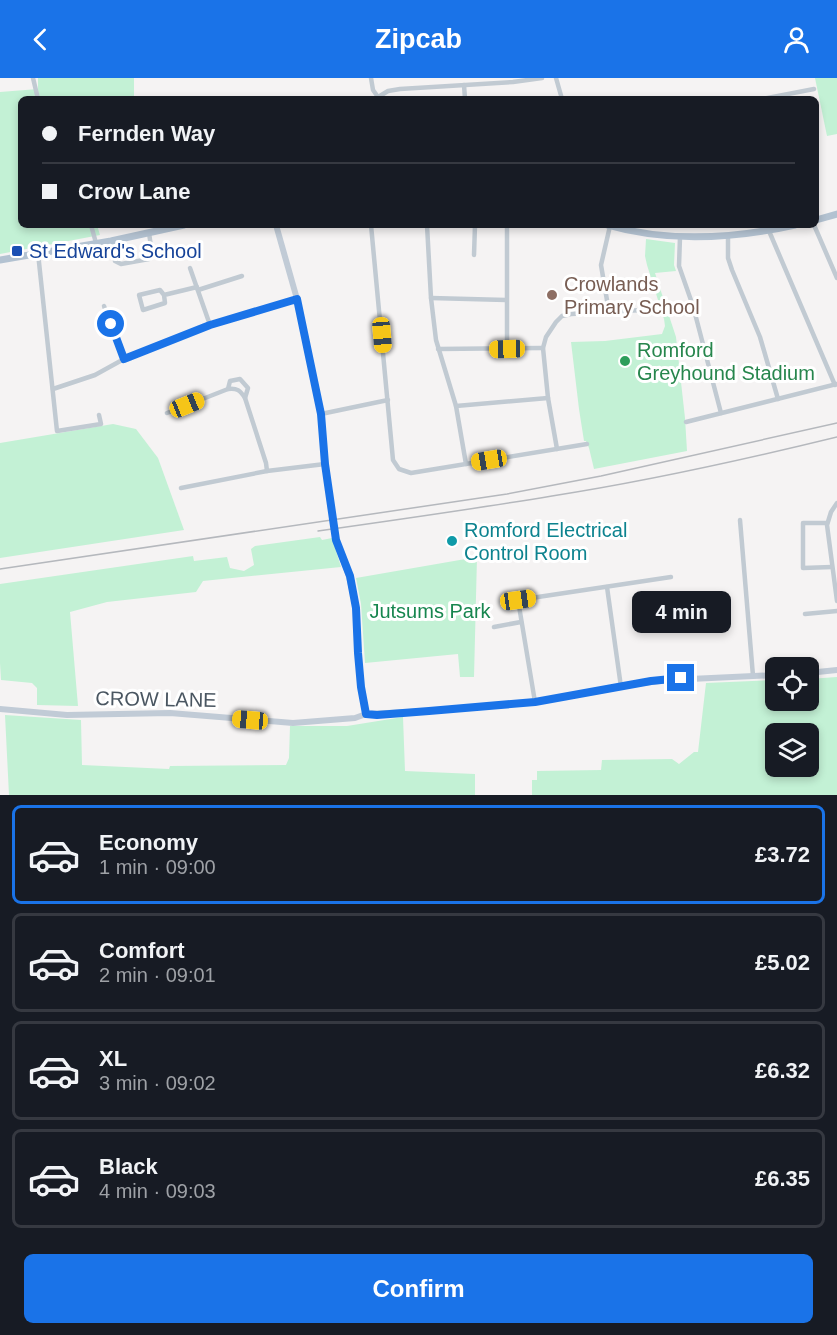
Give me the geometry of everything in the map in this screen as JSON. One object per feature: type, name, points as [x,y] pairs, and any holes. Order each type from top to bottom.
[{"type":"main road","points":[[819,219],[837,214]]},
{"type":"main road","points":[[0,260],[171,228]]},
{"type":"main road","points":[[619,228],[680,237],[728,236],[782,228]]},
{"type":"street","points":[[33,78],[37,96]]},
{"type":"street","points":[[371,78],[375,96]]},
{"type":"street","points":[[379,96],[388,91],[400,89],[542,78]]},
{"type":"street","points":[[556,78],[561,96]]},
{"type":"street","points":[[464,85],[465,96]]},
{"type":"street","points":[[778,96],[814,89]]},
{"type":"street","points":[[92,228],[96,243]]},
{"type":"street","points":[[277,228],[297,299],[321,414],[325,464],[336,540],[350,576],[356,608],[361,687],[366,714]]},
{"type":"street","points":[[371,228],[393,460],[399,470],[411,474],[587,444]]},
{"type":"street","points":[[427,228],[436,339],[456,406],[465,464]]},
{"type":"street","points":[[474,255],[475,228]]},
{"type":"street","points":[[507,228],[507,349]]},
{"type":"street","points":[[609,228],[601,265],[609,312]]},
{"type":"street","points":[[753,228],[754,233]]},
{"type":"street","points":[[815,228],[837,278]]},
{"type":"street","points":[[686,422],[836,384],[769,231]]},
{"type":"street","points":[[111,241],[115,261],[122,264],[149,259],[152,253],[149,233]]},
{"type":"street","points":[[728,236],[728,258],[760,337],[778,399]]},
{"type":"street","points":[[680,237],[679,266],[693,306],[721,413]]},
{"type":"street","points":[[38,253],[57,431],[101,424],[99,415]]},
{"type":"street","points":[[190,268],[210,325]]},
{"type":"street","points":[[164,295],[243,276]]},
{"type":"street","points":[[160,290],[164,295],[165,303],[144,310],[139,295],[160,290]]},
{"type":"street","points":[[431,298],[506,300]]},
{"type":"street","points":[[53,389],[95,375],[124,359],[210,325],[297,299]]},
{"type":"street","points":[[104,306],[124,359]]},
{"type":"street","points":[[557,449],[548,398],[543,348],[546,337],[556,322],[562,316],[571,314],[660,309]]},
{"type":"street","points":[[438,349],[543,348]]},
{"type":"street","points":[[228,388],[230,381],[240,379],[248,388],[245,398]]},
{"type":"street","points":[[167,413],[228,388],[241,391],[266,462],[267,471]]},
{"type":"street","points":[[456,406],[548,398]]},
{"type":"street","points":[[321,414],[388,400]]},
{"type":"street","points":[[181,488],[267,471],[325,464]]},
{"type":"street","points":[[837,503],[827,523],[837,601]]},
{"type":"street","points":[[740,520],[753,676]]},
{"type":"street","points":[[827,523],[803,523],[803,568],[832,567]]},
{"type":"street","points":[[535,702],[518,600],[671,577]]},
{"type":"street","points":[[607,587],[621,687]]},
{"type":"street","points":[[804,614],[837,612]]},
{"type":"street","points":[[494,627],[521,622]]},
{"type":"street","points":[[819,671],[837,669]]},
{"type":"street","name":"CROW LANE","points":[[0,709],[67,715],[170,713],[293,723],[355,718],[366,714],[535,702],[669,680],[765,675]]},
{"type":"green space","points":[[38,78],[134,78],[134,96],[18,96],[18,228],[98,228],[100,235],[0,254],[0,92],[38,89]]},
{"type":"green space","points":[[815,78],[837,78],[837,134],[827,136]]},
{"type":"green space","name":"Romford Greyhound Stadium","points":[[646,239],[675,243],[676,271],[655,273],[676,337],[687,451],[594,469],[589,448],[584,441],[571,342],[605,341],[662,334],[665,326],[664,319],[647,265]]},
{"type":"green space","points":[[113,424],[136,429],[158,458],[184,530],[0,558],[0,443]]},
{"type":"green space","points":[[320,537],[322,540],[332,538],[341,567],[203,581],[196,592],[107,602],[70,612],[78,706],[37,705],[37,688],[32,683],[1,680],[0,584],[193,556],[194,561],[227,557],[230,568],[244,571],[254,565],[251,549],[255,546]]},
{"type":"green space","name":"Jutsums Park","points":[[477,557],[474,677],[460,677],[458,654],[365,663],[361,604],[356,578]]},
{"type":"green space","points":[[837,677],[837,795],[532,795],[532,780],[537,780],[537,771],[601,770],[602,760],[672,759],[679,764],[694,752],[698,752],[706,683],[765,680],[765,711],[819,711],[819,678]]},
{"type":"green space","points":[[5,715],[81,720],[82,765],[169,769],[170,766],[286,765],[289,758],[290,726],[347,726],[403,717],[405,771],[475,774],[475,795],[9,795]]},
{"type":"railway","points":[[0,569],[507,494],[601,476],[837,423]]},
{"type":"railway","points":[[318,531],[624,484],[837,437]]},
{"type":"place","name":"St Edward's School","points":[[17,251]]},
{"type":"place","name":"Crowlands Primary School","points":[[552,295]]},
{"type":"place","name":"Romford Greyhound Stadium","points":[[625,361]]},
{"type":"place","name":"Romford Electrical Control Room","points":[[452,541]]},
{"type":"route","points":[[111,324],[124,359],[210,325],[297,299],[321,414],[325,464],[336,540],[350,576],[356,608],[361,687],[366,714],[535,702],[651,681],[681,678]]}]
